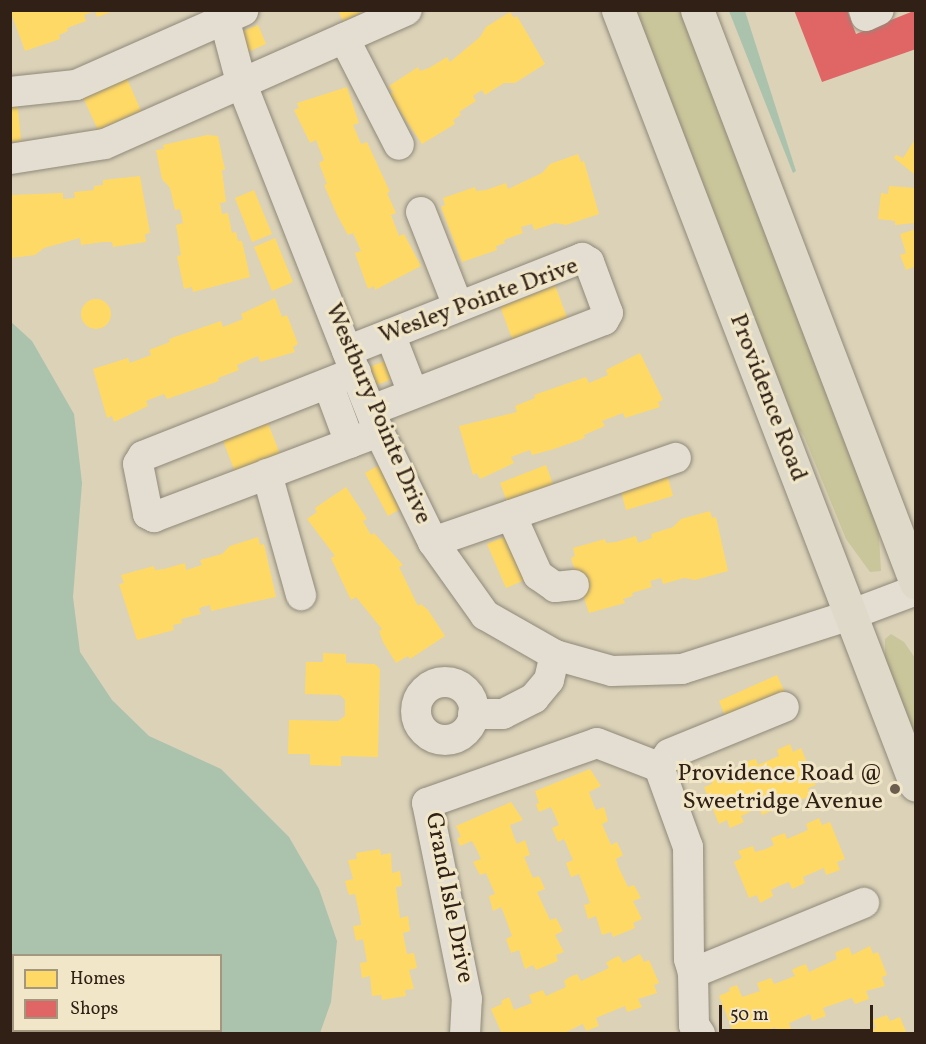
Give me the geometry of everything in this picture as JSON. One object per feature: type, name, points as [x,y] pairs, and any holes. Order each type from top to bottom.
[{"type":"main road","name":"Providence Road","points":[[618,10],[915,785]]},
{"type":"main road","points":[[697,10],[915,583]]},
{"type":"street","points":[[10,159],[105,144],[407,10]]},
{"type":"street","points":[[864,10],[866,16],[879,10]]},
{"type":"street","points":[[13,86],[76,85],[231,13]]},
{"type":"street","name":"Westbury Pointe Drive","points":[[231,13],[242,82],[376,421],[433,542],[485,615],[555,655],[612,670],[682,669],[850,615],[915,590]]},
{"type":"street","points":[[344,38],[399,145]]},
{"type":"street","points":[[421,212],[458,306]]},
{"type":"street","name":"Wesley Pointe Drive","points":[[582,258],[588,262],[608,313],[604,320],[413,393],[350,443],[150,517],[138,464],[142,456],[328,384],[352,362],[390,334],[582,258]]},
{"type":"street","points":[[390,334],[413,393]]},
{"type":"street","points":[[328,384],[350,443]]},
{"type":"street","points":[[433,542],[676,458]]},
{"type":"street","points":[[267,474],[301,595]]},
{"type":"street","points":[[511,515],[538,575],[555,587],[574,585]]},
{"type":"street","points":[[473,714],[503,714],[534,698],[549,680],[555,655]]},
{"type":"street","points":[[689,1031],[693,973],[689,959],[688,847],[659,767],[669,753],[784,707]]},
{"type":"street","name":"Grand Isle Drive","points":[[465,1034],[467,999],[427,803],[597,743],[659,767]]},
{"type":"street","points":[[693,973],[864,903]]},
{"type":"shaded area","points":[[628,11],[683,11],[878,521],[881,571],[870,572],[846,539],[804,436],[777,398]]},
{"type":"shaded area","points":[[729,11],[745,11],[796,171],[793,173]]},
{"type":"shaded area","points":[[10,321],[32,341],[74,414],[82,483],[73,597],[80,652],[112,700],[149,736],[221,769],[289,837],[319,889],[337,941],[331,1002],[320,1033],[11,1033]]},
{"type":"shaded area","points":[[891,634],[904,642],[915,658],[915,758],[885,659],[885,639]]},
{"type":"building: Homes","points":[[10,10],[114,11],[97,17],[95,11],[84,15],[86,21],[67,28],[68,31],[59,35],[60,39],[25,51]]},
{"type":"building: Homes","points":[[338,10],[367,10],[343,21]]},
{"type":"building: Homes","points":[[510,12],[514,18],[517,16],[545,64],[515,83],[504,83],[485,95],[482,90],[473,96],[476,101],[459,112],[461,115],[453,120],[455,124],[422,144],[389,95],[393,92],[389,86],[418,67],[420,71],[429,68],[447,57],[450,62],[480,37],[486,27]]},
{"type":"building: Homes","points":[[258,25],[266,44],[248,52],[240,32]]},
{"type":"building: Homes","points":[[125,74],[141,111],[98,130],[81,93]]},
{"type":"building: Homes","points":[[347,87],[359,123],[353,125],[361,144],[367,142],[390,192],[387,193],[396,213],[391,215],[399,236],[404,234],[421,266],[375,290],[374,286],[368,289],[355,253],[361,251],[353,233],[348,235],[324,185],[327,184],[319,163],[324,160],[316,140],[310,143],[294,110],[299,108],[297,103]]},
{"type":"building: Homes","points":[[17,100],[21,141],[10,142],[10,101]]},
{"type":"building: Homes","points":[[207,135],[218,136],[225,170],[222,170],[226,202],[220,203],[222,214],[228,213],[232,233],[236,232],[238,241],[242,241],[250,277],[193,292],[192,287],[184,289],[177,256],[181,255],[176,225],[183,223],[180,209],[175,210],[170,188],[162,179],[156,150],[164,149],[163,145]]},
{"type":"building: Homes","points":[[916,138],[916,172],[914,174],[894,158],[896,155],[903,158]]},
{"type":"building: Homes","points":[[578,154],[581,162],[584,161],[599,214],[566,225],[555,223],[534,230],[532,224],[521,227],[523,233],[504,240],[505,243],[496,246],[497,250],[462,262],[441,207],[445,205],[443,198],[475,187],[476,191],[486,190],[506,183],[508,189],[542,173],[550,164]]},
{"type":"building: Homes","points":[[140,176],[150,233],[145,234],[146,242],[113,247],[112,242],[81,245],[80,238],[44,248],[35,255],[10,258],[10,195],[63,193],[63,199],[75,198],[74,192],[94,190],[94,186],[103,185],[103,180]]},
{"type":"building: Homes","points":[[889,186],[916,188],[915,223],[895,225],[895,221],[878,219],[881,193],[888,194]]},
{"type":"building: Homes","points":[[254,190],[272,234],[252,242],[235,198]]},
{"type":"building: Homes","points":[[916,229],[916,266],[906,270],[900,255],[906,253],[900,234]]},
{"type":"building: Homes","points":[[275,238],[293,282],[272,291],[254,247]]},
{"type":"building: Homes","points":[[555,285],[569,323],[514,344],[500,306]]},
{"type":"building: Homes","points":[[275,298],[282,317],[287,315],[298,344],[293,347],[295,352],[260,362],[258,356],[237,365],[239,370],[218,378],[219,381],[167,399],[164,394],[146,401],[148,406],[114,422],[112,416],[107,418],[93,369],[128,358],[130,363],[151,355],[149,350],[170,342],[169,339],[221,321],[223,327],[243,319],[241,314]]},
{"type":"building: Homes","points":[[96,299],[107,303],[111,314],[107,325],[96,329],[85,325],[81,314],[85,303]]},
{"type":"building: Homes","points":[[640,353],[663,400],[658,402],[660,407],[625,418],[623,413],[602,421],[605,426],[584,435],[585,438],[532,455],[530,450],[511,457],[514,463],[480,479],[477,473],[473,475],[459,426],[517,412],[515,406],[535,398],[534,395],[586,377],[589,383],[608,375],[606,370]]},
{"type":"building: Homes","points":[[387,360],[394,378],[377,385],[370,367]]},
{"type":"building: Homes","points":[[267,421],[282,459],[237,477],[222,438]]},
{"type":"building: Homes","points":[[385,462],[408,505],[388,516],[365,473]]},
{"type":"building: Homes","points":[[546,465],[554,487],[508,504],[500,483]]},
{"type":"building: Homes","points":[[667,474],[673,496],[626,510],[620,487]]},
{"type":"building: Homes","points":[[346,487],[367,519],[363,521],[371,535],[374,533],[403,565],[399,567],[418,606],[421,604],[428,610],[445,636],[410,659],[408,656],[396,663],[383,642],[379,631],[382,629],[356,597],[351,600],[331,558],[335,556],[307,519],[317,512],[315,508]]},
{"type":"building: Homes","points":[[710,511],[712,518],[716,517],[728,571],[695,580],[684,578],[663,584],[661,578],[650,581],[652,587],[632,593],[633,596],[623,599],[625,603],[589,613],[571,558],[575,556],[573,548],[605,539],[606,543],[636,536],[638,543],[652,538],[651,534],[673,527],[681,519]]},
{"type":"building: Homes","points":[[509,535],[527,579],[506,588],[487,544]]},
{"type":"building: Homes","points":[[258,537],[260,545],[264,544],[276,597],[211,611],[210,605],[199,608],[201,614],[181,619],[182,623],[173,625],[174,630],[137,640],[119,584],[124,583],[121,575],[154,566],[155,570],[185,563],[186,570],[202,565],[200,560],[222,554],[230,546]]},
{"type":"building: Homes","points":[[323,653],[346,654],[346,663],[375,664],[380,669],[378,757],[341,756],[341,766],[310,765],[310,754],[288,754],[289,720],[338,721],[345,716],[345,700],[340,695],[305,694],[306,662],[323,662]]},
{"type":"building: Homes","points":[[777,675],[786,695],[727,721],[719,701]]},
{"type":"building: Homes","points":[[790,744],[793,752],[801,748],[816,785],[808,788],[811,796],[797,801],[795,794],[774,803],[776,809],[762,815],[759,808],[741,816],[744,822],[730,828],[727,820],[719,824],[704,787],[712,784],[709,776],[723,771],[726,777],[745,771],[741,763],[756,759],[758,765],[779,756],[777,750]]},
{"type":"building: Homes","points":[[590,769],[601,786],[589,792],[593,803],[596,810],[604,807],[608,821],[602,824],[611,845],[617,842],[623,855],[616,859],[618,866],[628,887],[634,885],[641,898],[633,901],[642,919],[633,923],[635,928],[613,937],[611,932],[602,935],[596,916],[588,919],[584,905],[590,903],[579,874],[571,877],[566,863],[573,860],[564,839],[558,842],[552,828],[559,825],[556,818],[551,807],[539,812],[536,804],[539,803],[535,791]]},
{"type":"building: Homes","points":[[511,802],[523,820],[510,825],[514,837],[517,844],[525,840],[530,855],[524,857],[533,878],[539,876],[545,889],[537,892],[550,920],[556,918],[563,931],[555,935],[564,952],[556,955],[558,961],[536,970],[533,965],[525,969],[519,950],[511,953],[506,939],[512,936],[504,914],[501,907],[493,911],[489,896],[495,894],[486,873],[480,875],[473,862],[481,859],[478,852],[472,841],[460,846],[457,838],[461,837],[456,826]]},
{"type":"building: Homes","points":[[819,818],[822,825],[830,822],[845,859],[837,862],[840,870],[826,875],[824,868],[803,877],[805,883],[792,889],[789,882],[781,885],[771,890],[773,896],[760,903],[757,895],[749,898],[734,862],[742,858],[738,851],[753,846],[755,852],[766,849],[774,845],[771,838],[785,833],[787,839],[808,830],[806,824]]},
{"type":"building: Homes","points":[[380,849],[381,855],[391,853],[392,873],[400,871],[402,886],[396,887],[400,918],[408,916],[410,931],[403,933],[407,954],[414,953],[417,968],[409,970],[414,989],[405,990],[406,996],[382,1000],[381,995],[372,996],[370,976],[362,978],[360,963],[367,962],[363,939],[356,941],[353,926],[361,925],[360,917],[355,894],[349,895],[345,881],[353,879],[348,860],[357,859],[356,853]]},
{"type":"building: Homes","points":[[870,946],[873,954],[878,952],[887,975],[882,977],[885,986],[866,991],[869,999],[855,1004],[852,998],[823,1008],[826,1016],[812,1021],[810,1014],[789,1023],[791,1029],[782,1034],[777,1034],[775,1027],[761,1034],[734,1034],[719,996],[730,991],[729,988],[737,985],[742,997],[760,991],[757,983],[771,978],[774,984],[795,976],[792,970],[798,967],[806,964],[809,972],[837,959],[835,953],[841,950],[849,947],[852,955]]},
{"type":"building: Homes","points":[[640,954],[644,962],[649,960],[659,983],[654,985],[657,993],[638,999],[642,1007],[627,1012],[625,1006],[596,1018],[599,1026],[586,1031],[583,1024],[562,1034],[502,1034],[491,1009],[502,1004],[501,1001],[509,997],[514,1010],[532,1003],[529,995],[543,990],[546,996],[566,987],[564,981],[570,977],[577,974],[581,981],[609,968],[606,963],[612,959],[619,956],[623,963]]},
{"type":"building: Homes","points":[[887,1015],[890,1021],[900,1017],[907,1034],[860,1034],[876,1028],[873,1020]]},
{"type":"building: Shops","points":[[794,10],[847,10],[856,34],[916,10],[916,49],[822,82]]},
{"type":"place","name":"Providence Road @ Sweetridge Avenue","points":[[895,789]]}]
